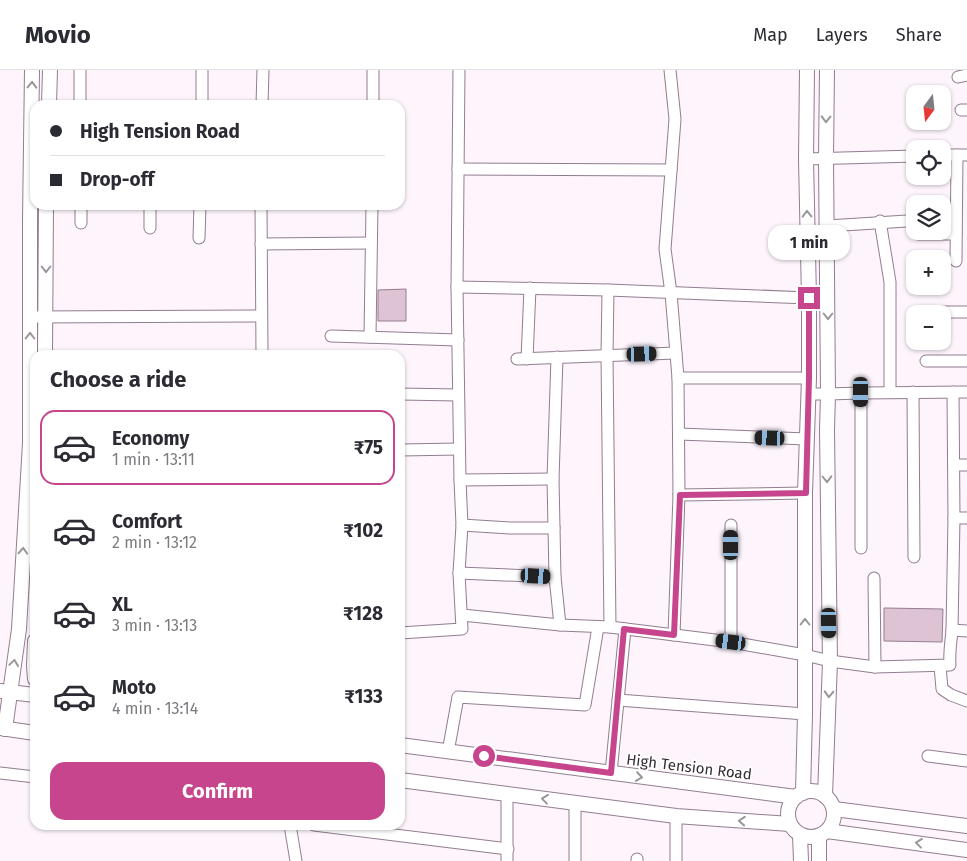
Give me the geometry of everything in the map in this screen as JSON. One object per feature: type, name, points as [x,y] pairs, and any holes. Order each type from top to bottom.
[{"type":"street","points":[[32,70],[32,100]]},
{"type":"street","points":[[49,100],[50,70]]},
{"type":"street","points":[[80,70],[80,100]]},
{"type":"street","points":[[202,70],[202,100]]},
{"type":"street","points":[[262,100],[263,70]]},
{"type":"street","points":[[373,70],[373,100]]},
{"type":"street","points":[[405,633],[462,629],[458,573],[462,525],[457,287],[459,70]]},
{"type":"street","points":[[670,70],[675,120],[664,249],[671,293],[678,378],[680,495],[674,635]]},
{"type":"street","points":[[799,795],[806,714],[806,439],[809,378],[806,158],[807,70],[801,70]]},
{"type":"street","points":[[825,796],[830,662],[827,430],[827,70]]},
{"type":"street","points":[[956,262],[956,234],[962,155]]},
{"type":"street","points":[[806,158],[906,156]]},
{"type":"street","points":[[458,169],[671,170]]},
{"type":"street","points":[[30,732],[2,728],[5,692],[19,629],[30,443],[32,210]]},
{"type":"street","points":[[45,350],[46,210]]},
{"type":"street","points":[[81,210],[81,223]]},
{"type":"street","points":[[150,210],[150,228]]},
{"type":"street","points":[[199,238],[200,210]]},
{"type":"street","points":[[261,210],[262,350]]},
{"type":"street","points":[[370,337],[372,210]]},
{"type":"street","points":[[827,226],[906,220]]},
{"type":"street","points":[[880,221],[890,282],[890,392]]},
{"type":"street","points":[[951,234],[956,234]]},
{"type":"street","points":[[261,244],[371,243]]},
{"type":"street","points":[[457,287],[608,290],[809,298]]},
{"type":"street","points":[[530,288],[522,359],[676,352]]},
{"type":"street","points":[[608,290],[610,627]]},
{"type":"street","points":[[951,312],[967,312]]},
{"type":"street","points":[[30,317],[261,316]]},
{"type":"street","points":[[331,336],[458,340]]},
{"type":"street","points":[[557,357],[553,479],[555,577],[560,625]]},
{"type":"street","points":[[926,361],[967,361]]},
{"type":"street","points":[[678,378],[809,378]]},
{"type":"street","points":[[861,392],[861,548]]},
{"type":"street","points":[[913,392],[914,557]]},
{"type":"street","points":[[462,615],[560,625],[610,627],[731,642],[805,655],[830,662],[875,667],[950,665],[954,518],[953,392]]},
{"type":"street","points":[[808,394],[967,392]]},
{"type":"street","points":[[405,394],[458,395]]},
{"type":"street","points":[[679,434],[806,439]]},
{"type":"street","points":[[405,450],[459,449]]},
{"type":"street","points":[[954,465],[967,465]]},
{"type":"street","points":[[460,480],[553,479]]},
{"type":"street","points":[[680,495],[806,493]]},
{"type":"street","points":[[954,518],[967,518]]},
{"type":"street","points":[[462,525],[554,528]]},
{"type":"street","points":[[731,525],[731,642]]},
{"type":"street","points":[[458,573],[555,577]]},
{"type":"street","points":[[874,578],[875,667]]},
{"type":"street","points":[[448,752],[458,697],[585,705],[598,627]]},
{"type":"street","points":[[611,773],[624,629]]},
{"type":"street","points":[[952,630],[967,631]]},
{"type":"street","points":[[940,666],[942,689],[967,700]]},
{"type":"street","points":[[5,692],[30,694]]},
{"type":"street","points":[[618,700],[806,714]]},
{"type":"street","name":"High Tension Road","points":[[405,746],[799,795]]},
{"type":"street","points":[[928,756],[967,761]]},
{"type":"street","points":[[0,773],[30,776]]},
{"type":"street","points":[[405,781],[676,816],[790,824]]},
{"type":"street","points":[[820,861],[823,834],[832,825],[834,809],[831,802],[825,796],[818,792],[810,791],[799,795],[791,803],[788,810],[790,824],[800,835],[814,837],[823,834],[967,850]]},
{"type":"street","points":[[346,830],[507,855],[507,794]]},
{"type":"street","points":[[575,803],[575,861]]},
{"type":"street","points":[[834,809],[967,826]]},
{"type":"street","points":[[676,816],[676,861]]},
{"type":"street","points":[[291,830],[296,861]]},
{"type":"street","points":[[800,835],[801,861]]},
{"type":"building","points":[[406,289],[406,321],[378,321],[378,290]]},
{"type":"building","points":[[884,608],[943,609],[942,642],[884,641]]},
{"type":"route","points":[[484,756],[611,773],[624,629],[674,635],[680,495],[806,493],[809,298]]}]
